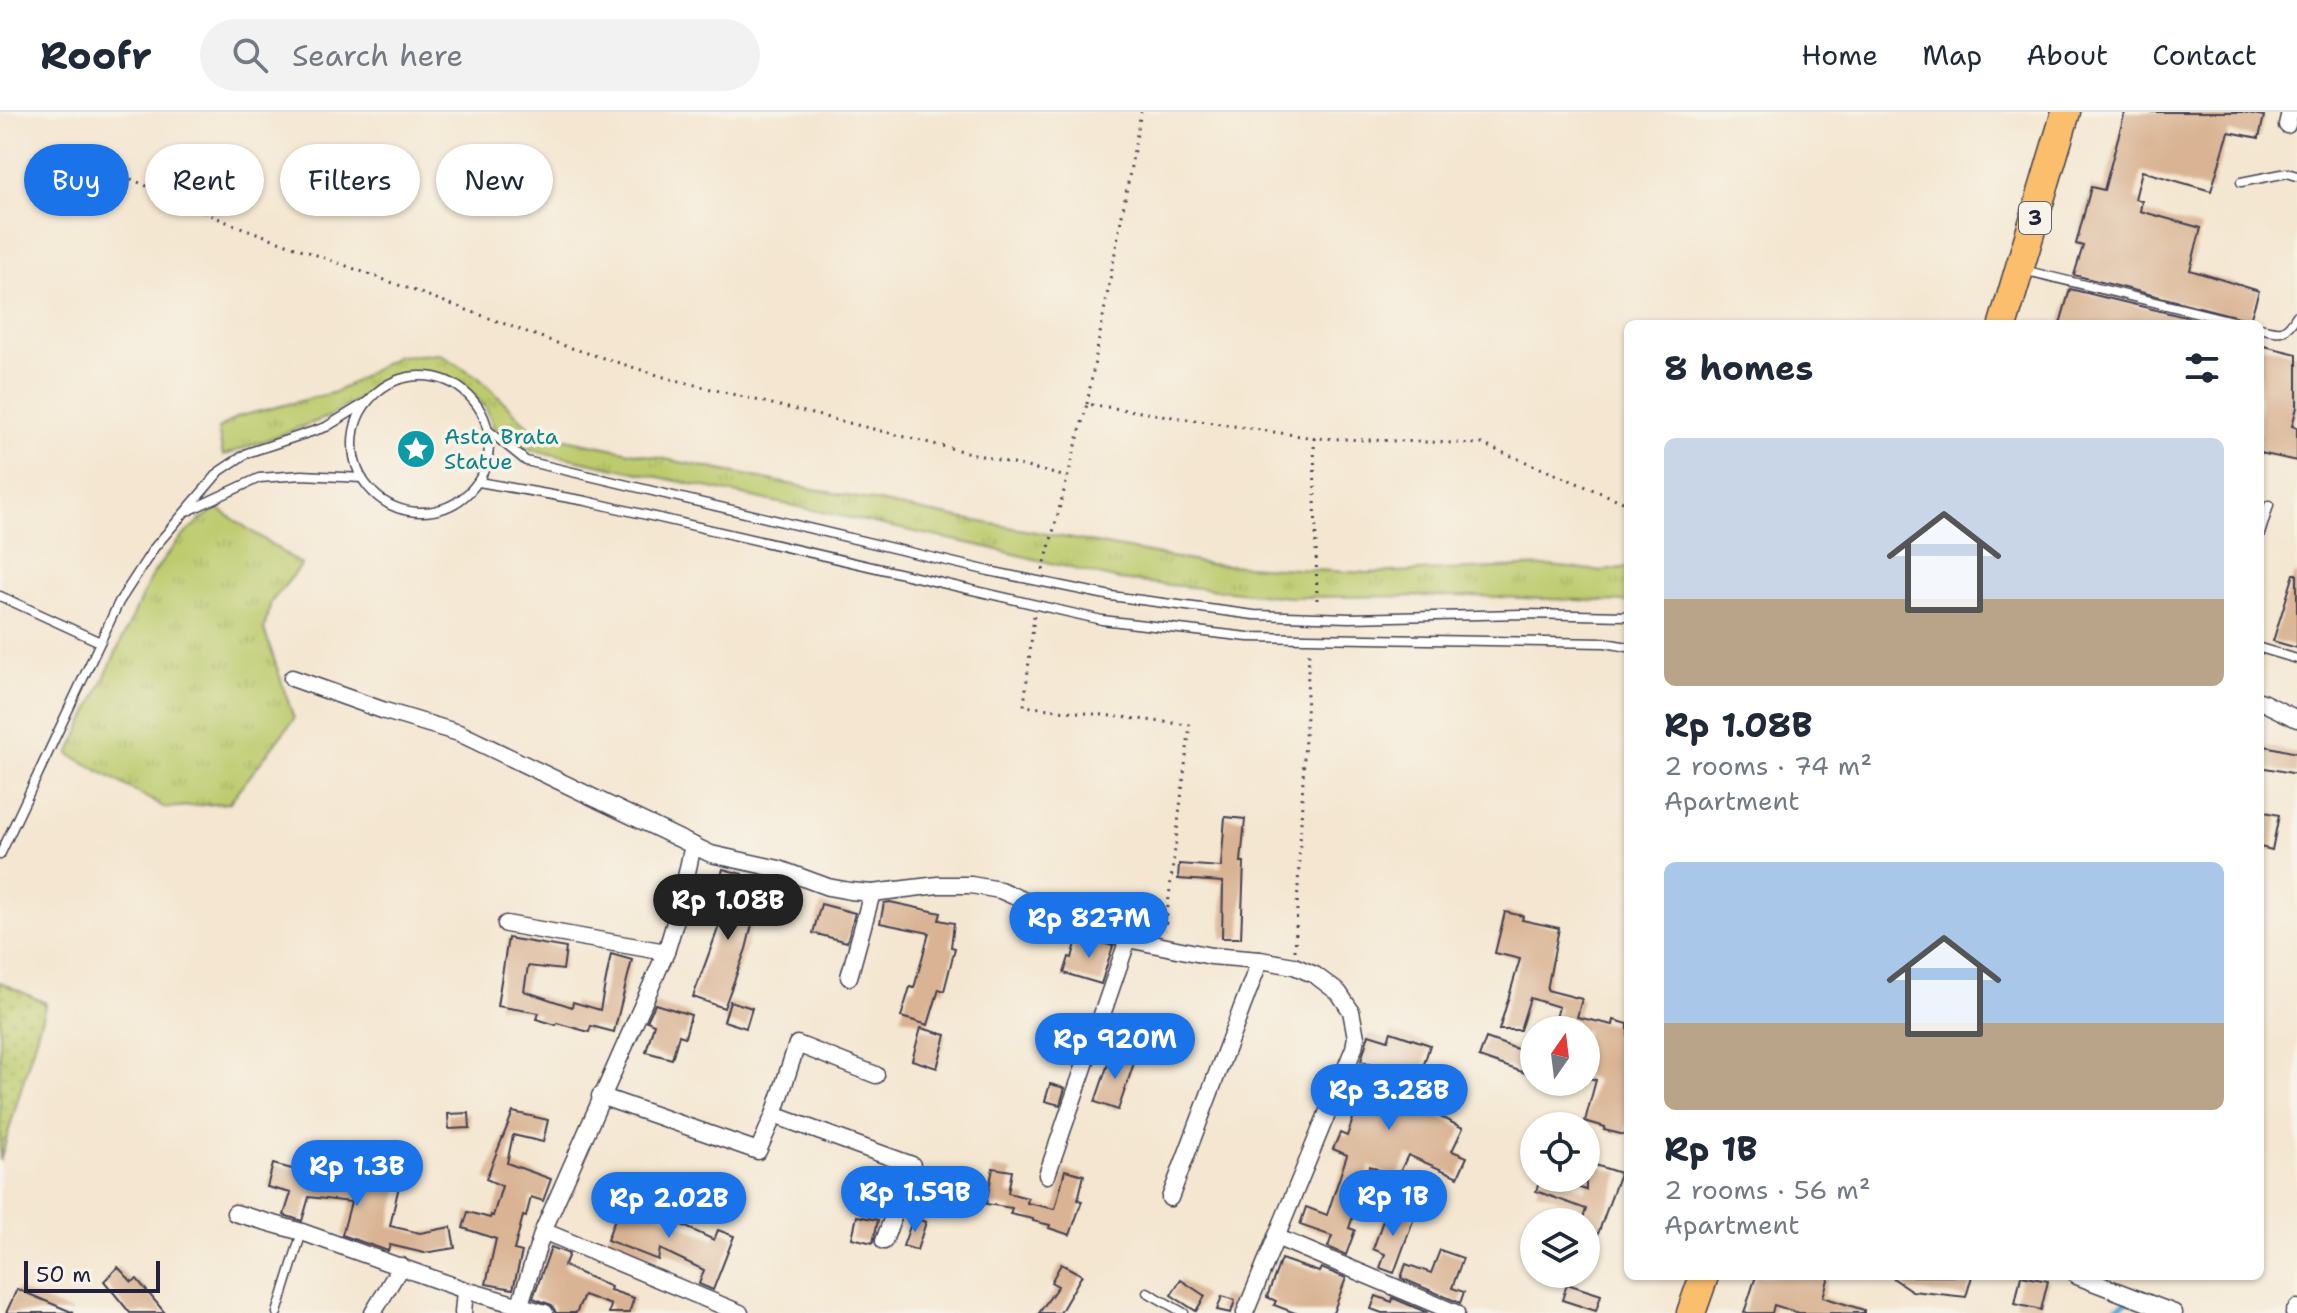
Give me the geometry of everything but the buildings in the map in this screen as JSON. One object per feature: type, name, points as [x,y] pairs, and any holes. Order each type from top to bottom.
[{"type":"highway","name":"3","points":[[2004,320],[2066,112]]},
{"type":"highway","points":[[1691,1313],[1703,1280]]},
{"type":"street","points":[[292,678],[459,733],[711,854],[779,869],[828,887],[872,893],[938,885],[971,885],[1000,890],[1079,925],[1128,939],[1211,956],[1294,966],[1315,975],[1339,993],[1351,1011],[1356,1037],[1354,1048],[1276,1237],[1249,1312]]},
{"type":"street","points":[[2264,703],[2297,719]]},
{"type":"street","points":[[520,1304],[543,1231],[666,952],[693,845]]},
{"type":"street","points":[[849,977],[872,893]]},
{"type":"street","points":[[506,924],[666,952]]},
{"type":"street","points":[[1047,1175],[1128,939]]},
{"type":"street","points":[[1170,1198],[1260,960]]},
{"type":"street","points":[[600,1096],[758,1151],[774,1115],[797,1044],[876,1075]]},
{"type":"street","points":[[774,1115],[912,1165],[884,1241]]},
{"type":"street","points":[[235,1213],[302,1232],[465,1290],[545,1313]]},
{"type":"street","points":[[543,1231],[740,1313]]},
{"type":"street","points":[[1276,1237],[1456,1313]]},
{"type":"street","points":[[373,1313],[401,1266]]},
{"type":"street","points":[[2088,1280],[2174,1313]]},
{"type":"street","points":[[463,1313],[465,1290]]},
{"type":"lane","points":[[2241,182],[2287,173],[2297,176]]},
{"type":"lane","points":[[2020,269],[2228,320]]},
{"type":"lane","points":[[2264,329],[2279,333],[2289,329],[2297,315]]},
{"type":"lane","points":[[0,855],[119,602],[138,570],[220,471],[247,453],[326,427],[367,402],[384,387],[404,378],[426,376],[448,381],[467,393],[481,410],[489,431],[490,449],[487,466],[479,482],[463,499],[442,509],[419,513],[397,508],[377,496],[362,478],[354,460],[353,439],[357,419],[367,402]]},
{"type":"lane","points":[[489,431],[526,461],[772,521],[1111,596],[1240,613],[1318,617],[1624,616]]},
{"type":"lane","points":[[187,511],[259,478],[302,475],[362,478]]},
{"type":"lane","points":[[479,482],[586,501],[1102,620],[1248,637],[1605,643],[1624,646]]},
{"type":"lane","points":[[2264,521],[2269,505]]},
{"type":"lane","points":[[0,596],[100,642]]},
{"type":"lane","points":[[2264,649],[2297,659]]},
{"type":"lane","points":[[277,1313],[302,1232]]},
{"type":"lane","points":[[1147,1292],[1184,1313]]},
{"type":"path","points":[[1040,582],[1087,404],[1141,112]]},
{"type":"path","points":[[129,178],[224,221],[565,346],[667,378],[1067,477]]},
{"type":"path","points":[[1087,404],[1314,438],[1482,444],[1624,502]]},
{"type":"path","points":[[1314,438],[1318,617]]},
{"type":"path","points":[[1035,605],[1024,706],[1190,725],[1163,948]]},
{"type":"path","points":[[1294,966],[1309,639]]},
{"type":"green space","points":[[440,354],[478,377],[536,433],[933,513],[1208,564],[1367,573],[1549,566],[1603,571],[1624,568],[1624,602],[1471,596],[1289,597],[1119,580],[986,547],[532,450],[494,428],[486,408],[470,391],[450,379],[426,372],[397,376],[328,417],[223,456],[218,429],[237,417],[336,392],[397,356]]},
{"type":"green space","points":[[217,508],[302,565],[271,602],[264,629],[294,719],[229,803],[165,808],[69,754],[151,577],[181,539]]},
{"type":"green space","points":[[0,982],[46,1003],[0,1161]]},
{"type":"waterway","points":[[2106,1313],[2130,1300]]},
{"type":"place","name":"Asta Brata Statue","points":[[416,449]]}]
